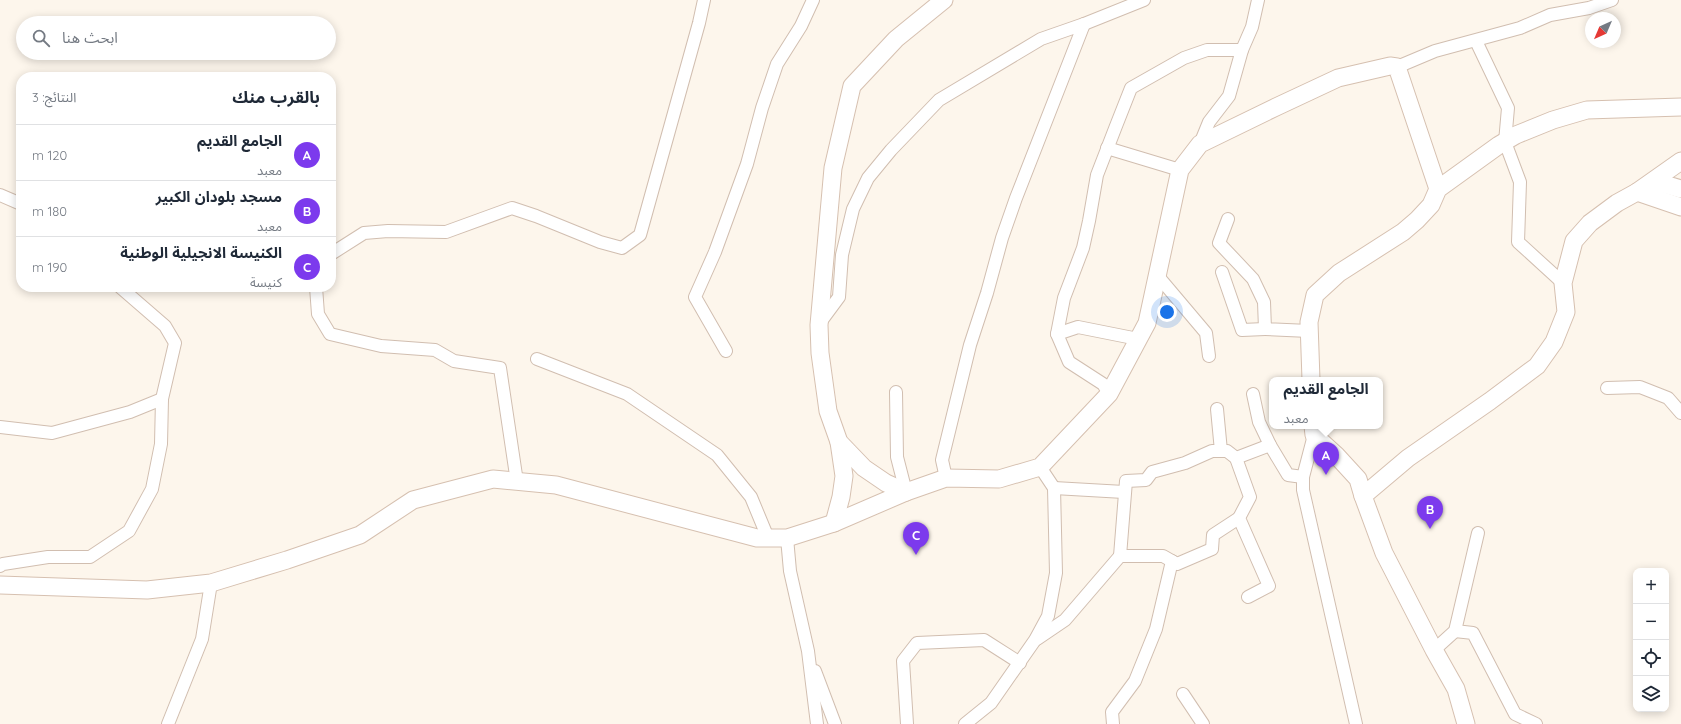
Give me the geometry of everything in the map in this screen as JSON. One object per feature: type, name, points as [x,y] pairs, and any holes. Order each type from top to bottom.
[{"type":"street","points":[[336,251],[364,232],[446,232],[464,227],[512,208],[600,242],[622,248],[640,235],[699,23],[704,0]]},
{"type":"street","points":[[726,351],[695,297],[715,252],[744,171],[777,64],[801,26],[813,0]]},
{"type":"street","points":[[834,522],[841,497],[844,476],[839,442],[828,411],[820,353],[819,325],[833,168],[852,86],[896,39],[944,0]]},
{"type":"street","points":[[819,325],[839,297],[842,256],[854,209],[868,178],[891,150],[939,100],[1041,39],[1144,0]]},
{"type":"street","points":[[0,585],[148,590],[210,583],[287,560],[360,535],[413,500],[493,479],[556,484],[757,538],[787,538],[834,522],[906,492],[946,478],[999,478],[1040,467],[1109,394],[1147,323],[1180,170],[1200,144],[1209,122],[1228,96],[1242,50],[1252,27],[1258,0]]},
{"type":"street","points":[[1200,144],[1338,78],[1390,66],[1397,67],[1435,52],[1520,28],[1550,15],[1589,8],[1612,0]]},
{"type":"street","points":[[946,478],[942,460],[970,345],[987,293],[1002,238],[1019,190],[1084,24]]},
{"type":"street","points":[[1476,41],[1508,108],[1505,142],[1520,182],[1518,242],[1563,283]]},
{"type":"street","points":[[1109,394],[1103,384],[1069,362],[1057,334],[1064,298],[1083,248],[1090,221],[1097,175],[1107,148],[1131,88],[1184,58],[1207,50],[1242,50]]},
{"type":"street","points":[[1397,67],[1438,190]]},
{"type":"street","points":[[1311,377],[1309,322],[1315,295],[1339,272],[1403,232],[1431,205],[1438,190],[1516,135],[1552,120],[1587,110],[1681,108]]},
{"type":"street","points":[[1107,148],[1180,170]]},
{"type":"street","points":[[1363,496],[1408,458],[1537,366],[1554,342],[1566,312],[1563,283],[1574,241],[1590,223],[1617,203],[1654,181],[1681,161]]},
{"type":"street","points":[[1654,181],[1681,189]]},
{"type":"street","points":[[1637,192],[1681,206]]},
{"type":"street","points":[[0,195],[16,202]]},
{"type":"street","points":[[1228,219],[1218,243],[1253,279],[1264,302],[1265,329]]},
{"type":"street","points":[[1222,272],[1242,330],[1265,329],[1309,331]]},
{"type":"street","points":[[1157,275],[1206,333],[1209,356]]},
{"type":"street","points":[[0,566],[3,564],[48,557],[90,557],[129,531],[152,489],[161,444],[162,399],[174,343],[164,326],[126,292]]},
{"type":"street","points":[[316,292],[318,314],[330,334],[381,346],[435,350],[454,362],[500,368],[517,482]]},
{"type":"street","points":[[1057,334],[1078,327],[1138,339]]},
{"type":"street","points":[[537,359],[627,394],[717,455],[751,497],[768,538]]},
{"type":"street","points":[[1607,388],[1640,387],[1668,398],[1681,413]]},
{"type":"street","points":[[896,392],[897,457],[906,492]]},
{"type":"street","points":[[1253,394],[1259,422],[1270,445],[1288,475],[1302,477]]},
{"type":"street","points":[[0,426],[52,433],[130,412],[162,399]]},
{"type":"street","points":[[1217,409],[1221,451]]},
{"type":"street","points":[[1314,431],[1358,479],[1384,553],[1434,650],[1456,688],[1466,724]]},
{"type":"street","points":[[1314,431],[1302,477],[1303,490],[1356,724]]},
{"type":"street","points":[[839,442],[864,468],[886,483],[906,492]]},
{"type":"street","points":[[1236,458],[1270,445]]},
{"type":"street","points":[[1035,640],[1065,620],[1120,556],[1126,481],[1146,480],[1152,472],[1186,463],[1212,451],[1227,451],[1236,458],[1250,497],[1239,518],[1213,535],[1212,549],[1177,564],[1162,556],[1120,556]]},
{"type":"street","points":[[965,724],[991,703],[1035,640],[1048,616],[1056,574],[1054,488],[1040,467]]},
{"type":"street","points":[[1054,488],[1124,492]]},
{"type":"street","points":[[1239,518],[1269,586],[1248,597]]},
{"type":"street","points":[[1434,650],[1455,631],[1478,533]]},
{"type":"street","points":[[787,538],[790,571],[808,651],[816,724]]},
{"type":"street","points":[[1113,724],[1112,712],[1135,681],[1156,629],[1172,561]]},
{"type":"street","points":[[168,724],[202,639],[210,583]]},
{"type":"street","points":[[1455,631],[1473,633],[1515,714],[1536,724]]},
{"type":"street","points":[[907,724],[903,661],[917,643],[984,640],[1020,662]]},
{"type":"street","points":[[808,651],[835,724]]},
{"type":"street","points":[[1183,694],[1203,724]]},
{"type":"place","name":"الجامع القديم","points":[[1326,475]]},
{"type":"place","name":"مسجد بلودان الكبير","points":[[1430,529]]},
{"type":"place","name":"الكنيسة الانجيلية الوطنية","points":[[916,555]]}]
